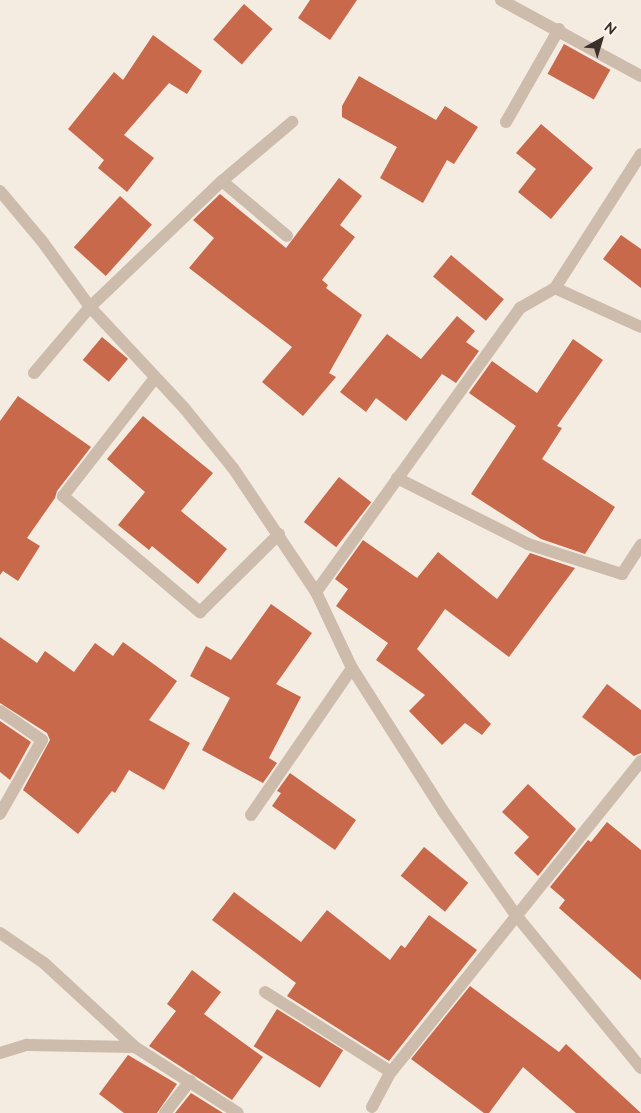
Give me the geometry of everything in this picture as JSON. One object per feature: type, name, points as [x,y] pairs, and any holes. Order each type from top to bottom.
[{"type":"street","points":[[501,0],[559,29],[641,76]]},
{"type":"street","points":[[506,122],[559,29]]},
{"type":"street","points":[[34,373],[90,307],[222,181],[292,122]]},
{"type":"street","points":[[316,592],[520,308],[555,288],[641,154]]},
{"type":"street","points":[[222,181],[287,236]]},
{"type":"street","points":[[0,191],[42,241],[90,307],[233,468],[316,592],[352,668],[443,811],[515,914],[641,1068]]},
{"type":"street","points":[[555,288],[641,327]]},
{"type":"street","points":[[155,378],[62,496],[200,612],[278,534]]},
{"type":"street","points":[[397,478],[528,544],[622,574],[641,545]]},
{"type":"street","points":[[251,815],[352,668]]},
{"type":"street","points":[[0,711],[42,740],[0,814]]},
{"type":"street","points":[[372,1107],[391,1072],[515,914],[641,760]]},
{"type":"street","points":[[0,932],[44,963],[135,1047],[238,1113]]},
{"type":"street","points":[[265,992],[391,1072]]},
{"type":"street","points":[[0,1052],[27,1046],[135,1047]]},
{"type":"street","points":[[165,1113],[190,1081]]},
{"type":"building","points":[[310,0],[357,0],[330,40],[298,18]]},
{"type":"building","points":[[244,4],[273,29],[242,64],[213,39]]},
{"type":"building","points":[[153,35],[202,71],[187,94],[169,83],[124,135],[154,158],[127,192],[98,168],[104,160],[68,129],[114,72],[123,80]]},
{"type":"building","points":[[564,44],[610,70],[594,99],[548,74]]},
{"type":"building","points":[[359,76],[436,120],[445,106],[478,127],[454,164],[447,160],[423,203],[380,178],[397,147],[342,117],[342,106]]},
{"type":"building","points":[[541,124],[593,168],[551,219],[518,192],[536,169],[516,153]]},
{"type":"building","points":[[339,178],[362,196],[340,225],[355,237],[322,280],[328,285],[326,288],[362,315],[329,373],[336,377],[303,416],[262,382],[292,347],[189,268],[214,238],[193,220],[220,194],[286,248]]},
{"type":"building","points":[[120,196],[152,225],[106,276],[74,247]]},
{"type":"building","points":[[621,235],[641,249],[641,288],[603,259]]},
{"type":"building","points":[[451,255],[504,299],[486,321],[433,276]]},
{"type":"building","points":[[457,316],[475,331],[466,342],[479,351],[456,383],[442,374],[406,421],[376,398],[366,412],[340,392],[387,334],[421,359]]},
{"type":"building","points":[[102,337],[128,359],[109,382],[83,360]]},
{"type":"building","points":[[573,339],[603,360],[557,426],[562,428],[542,459],[615,507],[585,554],[541,539],[471,494],[516,426],[469,393],[492,361],[537,393]]},
{"type":"building","points":[[18,396],[91,447],[57,491],[55,498],[27,538],[40,546],[18,581],[3,571],[0,575],[0,421]]},
{"type":"building","points":[[143,416],[213,473],[181,511],[227,549],[198,584],[152,546],[149,550],[118,525],[145,492],[107,459]]},
{"type":"building","points":[[339,477],[371,502],[336,547],[304,522]]},
{"type":"building","points":[[363,540],[417,578],[438,552],[497,599],[530,553],[575,568],[509,657],[445,609],[417,649],[491,724],[482,735],[465,723],[442,745],[409,711],[425,695],[376,660],[388,643],[336,606],[348,589],[335,579]]},
{"type":"building","points":[[271,604],[312,633],[276,684],[301,697],[269,758],[277,763],[263,783],[202,750],[230,698],[190,676],[206,646],[231,660]]},
{"type":"building","points":[[0,637],[37,663],[45,651],[74,672],[95,643],[113,656],[123,642],[177,681],[149,720],[190,743],[164,790],[129,770],[115,793],[112,791],[78,834],[23,790],[50,740],[47,733],[0,703]]},
{"type":"building","points":[[607,684],[641,710],[641,753],[634,756],[582,717]]},
{"type":"building","points":[[0,721],[31,742],[10,780],[0,772]]},
{"type":"building","points":[[290,773],[356,820],[335,850],[272,806],[281,793],[277,791]]},
{"type":"building","points":[[528,784],[576,829],[538,876],[514,853],[529,837],[502,812]]},
{"type":"building","points":[[607,822],[641,850],[641,980],[559,908],[565,900],[550,887],[588,840],[591,842]]},
{"type":"building","points":[[424,847],[468,883],[445,912],[401,876]]},
{"type":"building","points":[[234,892],[301,942],[327,910],[390,960],[401,945],[405,948],[429,915],[477,950],[389,1061],[287,996],[296,983],[212,920]]},
{"type":"building","points":[[192,970],[221,992],[204,1014],[263,1057],[232,1100],[149,1046],[176,1011],[167,1004]]},
{"type":"building","points":[[470,986],[559,1052],[566,1044],[641,1113],[576,1113],[523,1067],[489,1113],[484,1113],[411,1059]]},
{"type":"building","points":[[277,1009],[343,1050],[320,1088],[254,1046]]},
{"type":"building","points":[[128,1055],[177,1084],[157,1113],[124,1113],[99,1094]]},
{"type":"building","points":[[191,1093],[223,1113],[175,1113]]}]
